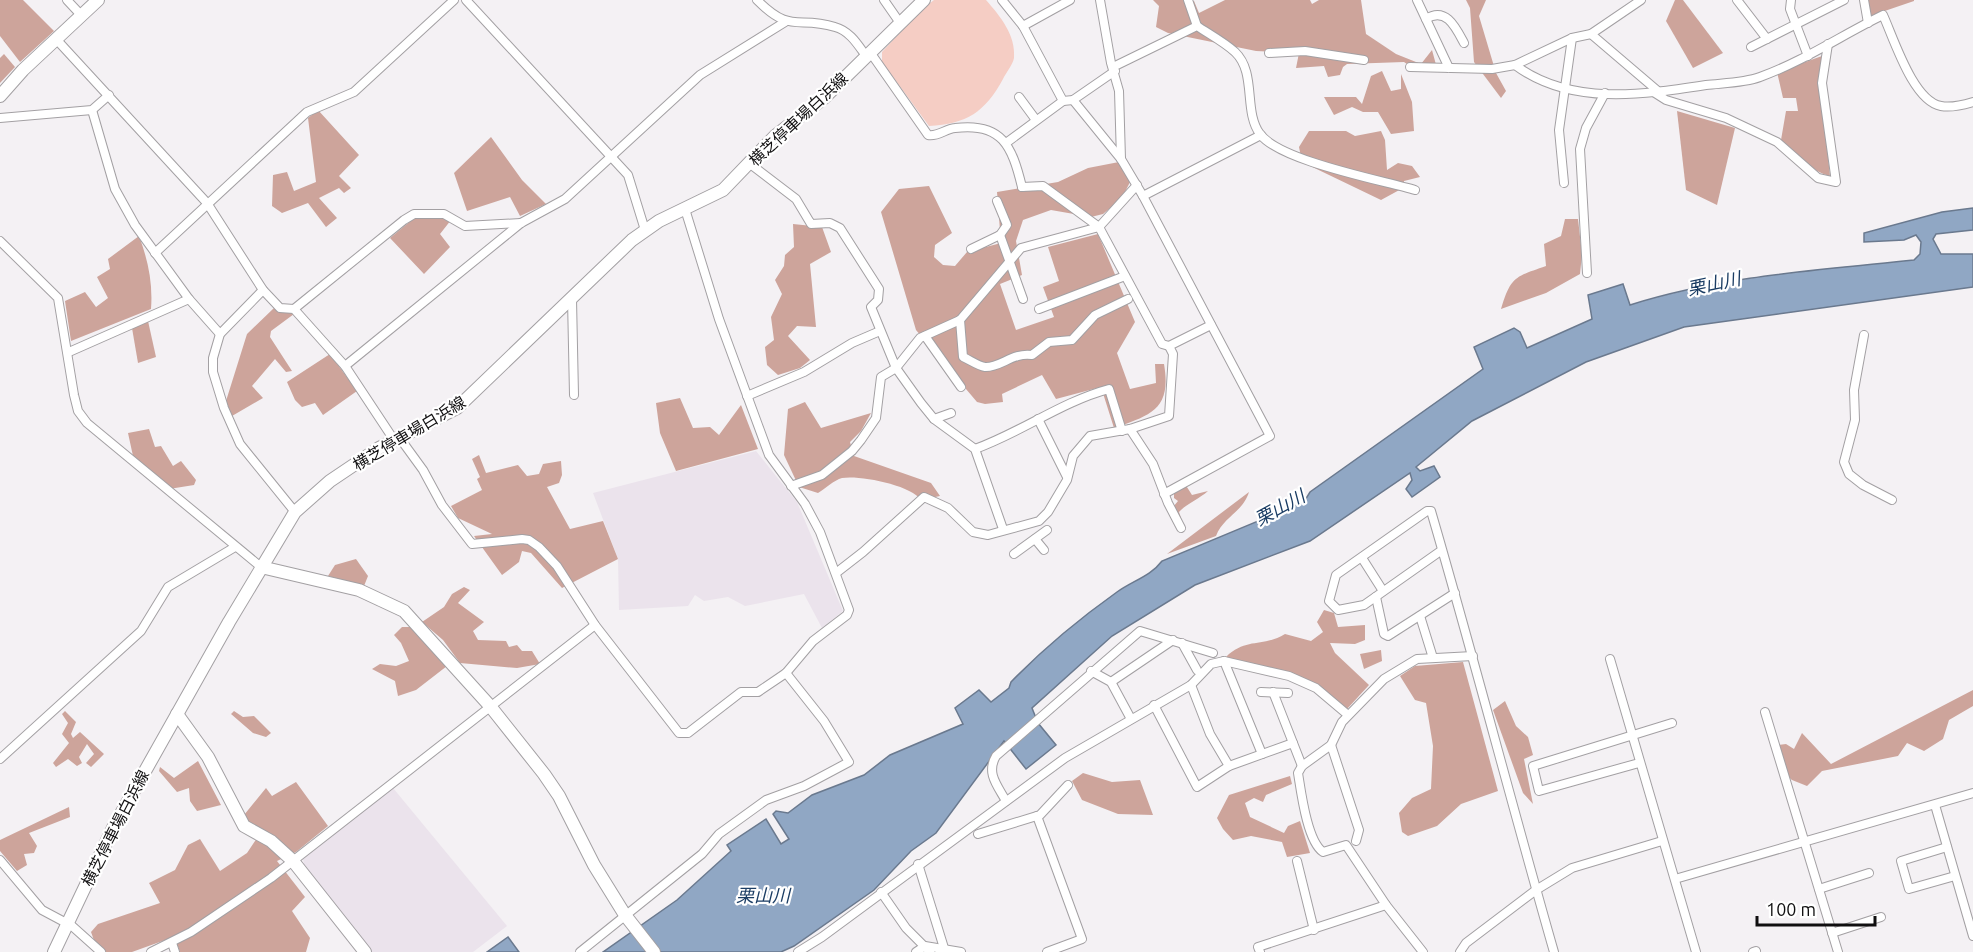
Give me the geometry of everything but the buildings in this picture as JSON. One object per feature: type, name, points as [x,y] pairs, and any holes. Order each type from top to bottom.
[{"type":"main road","points":[[0,96],[98,0]]},
{"type":"main road","name":"横芝停車場白浜線","points":[[54,952],[113,828],[261,567],[295,512],[330,481],[396,439],[457,408],[645,230],[723,190],[775,136],[824,98],[924,0]]},
{"type":"main road","points":[[261,567],[359,590],[404,611],[490,706],[559,796],[594,865],[625,915],[654,952]]},
{"type":"main road","points":[[177,714],[208,757],[244,826],[271,841],[293,861],[365,952]]},
{"type":"street","points":[[67,0],[81,15]]},
{"type":"street","points":[[155,253],[307,112],[354,92],[454,0]]},
{"type":"street","points":[[466,0],[628,175],[645,230]]},
{"type":"street","points":[[757,0],[785,22],[836,27],[850,35],[868,54],[928,135],[937,135],[946,129],[975,126],[990,130],[1006,143],[1016,162],[1022,187],[1043,186],[1100,227],[1162,344],[1169,346],[1212,325]]},
{"type":"street","points":[[884,0],[900,23]]},
{"type":"street","points":[[1002,0],[1023,26],[1068,101],[1121,159],[1137,185],[1270,436],[1164,494]]},
{"type":"street","points":[[1023,26],[1070,0]]},
{"type":"street","points":[[1100,0],[1119,91],[1121,159]]},
{"type":"street","points":[[1188,0],[1197,26],[1237,53],[1247,75],[1252,116],[1261,135],[1295,157],[1415,190]]},
{"type":"street","points":[[1417,0],[1449,68]]},
{"type":"street","points":[[1410,68],[1492,69],[1515,65],[1572,38],[1591,33],[1641,0]]},
{"type":"street","points":[[1737,0],[1767,39]]},
{"type":"street","points":[[1791,0],[1796,25],[1808,56]]},
{"type":"street","points":[[1751,47],[1844,0]]},
{"type":"street","points":[[1864,0],[1868,23]]},
{"type":"street","points":[[1426,19],[1440,15],[1452,21],[1464,43]]},
{"type":"street","points":[[1515,65],[1532,78],[1582,93],[1657,93],[1758,78],[1808,56],[1883,15],[1913,82],[1929,102],[1941,107],[1973,102]]},
{"type":"street","points":[[345,366],[521,223],[565,199],[699,75],[785,22]]},
{"type":"street","points":[[1006,143],[1036,120],[1114,69],[1197,26]]},
{"type":"street","points":[[1591,33],[1666,100],[1726,118],[1777,142],[1818,178],[1836,182],[1822,83],[1828,44]]},
{"type":"street","points":[[1564,183],[1559,130],[1572,38]]},
{"type":"street","points":[[56,39],[207,203],[263,290],[280,308],[294,309],[404,219],[414,214],[444,214],[465,226],[521,223]]},
{"type":"street","points":[[1269,53],[1305,51],[1364,60]]},
{"type":"street","points":[[1587,273],[1580,149],[1586,128],[1605,93]]},
{"type":"street","points":[[0,118],[92,110],[108,95]]},
{"type":"street","points":[[1019,97],[1036,120]]},
{"type":"street","points":[[92,110],[116,189],[135,225],[189,299],[220,334]]},
{"type":"street","points":[[1143,196],[1261,135]]},
{"type":"street","points":[[749,163],[796,199],[811,224],[830,223],[840,228],[879,289],[878,300],[872,307],[896,368],[934,419],[975,449],[1003,529]]},
{"type":"street","points":[[791,486],[822,475],[852,451],[876,418],[881,377],[896,368],[910,348],[925,336],[960,320],[1022,248],[1100,227],[1137,185]]},
{"type":"street","points":[[971,249],[1000,235],[1007,225],[997,201]]},
{"type":"street","points":[[294,309],[345,366],[396,439],[423,470],[442,504],[472,543],[529,540],[557,566],[595,625],[680,733],[688,733],[741,692],[758,692],[786,673],[813,641],[847,615],[849,610],[810,513],[769,455],[719,319],[686,209]]},
{"type":"street","points":[[1000,235],[1023,299]]},
{"type":"street","points":[[0,241],[58,298],[76,403],[87,423],[261,567]]},
{"type":"street","points":[[1039,309],[1125,276]]},
{"type":"street","points":[[263,290],[220,334],[213,358],[213,372],[224,408],[240,444],[295,512]]},
{"type":"street","points":[[572,298],[574,395]]},
{"type":"street","points":[[69,352],[189,299]]},
{"type":"street","points":[[960,320],[963,357],[985,367],[1020,353],[1032,354],[1049,342],[1072,339],[1095,315],[1128,299]]},
{"type":"street","points":[[747,396],[804,372],[852,343],[880,332]]},
{"type":"street","points":[[1864,335],[1854,390],[1855,420],[1844,462],[1849,474],[1863,485],[1892,500]]},
{"type":"street","points":[[925,336],[961,387]]},
{"type":"street","points":[[836,573],[924,497],[948,508],[973,532],[988,535],[1003,529],[1039,521],[1048,512],[1067,477],[1073,456],[1090,436],[1126,430],[1169,416],[1173,354],[1169,346]]},
{"type":"street","points":[[975,449],[1004,439],[1072,400],[1109,389],[1126,430],[1153,464],[1164,494],[1181,528]]},
{"type":"street","points":[[934,419],[951,412]]},
{"type":"street","points":[[1038,420],[1067,477]]},
{"type":"street","points":[[1443,550],[1364,605],[1338,610],[1329,601],[1336,575],[1427,511],[1431,511],[1443,550],[1473,656],[1554,952]]},
{"type":"street","points":[[1014,554],[1047,530]]},
{"type":"street","points":[[1035,539],[1044,550]]},
{"type":"street","points":[[0,759],[141,631],[168,587],[235,547]]},
{"type":"street","points":[[1362,558],[1380,594],[1384,634],[1388,636],[1455,592]]},
{"type":"street","points":[[1420,615],[1433,658]]},
{"type":"street","points":[[151,952],[173,948],[236,903],[595,625]]},
{"type":"street","points":[[1006,801],[990,772],[990,765],[996,756],[1091,671],[1140,631],[1214,653]]},
{"type":"street","points":[[1177,641],[1197,670]]},
{"type":"street","points":[[1111,682],[1177,641]]},
{"type":"street","points":[[1423,952],[1386,905],[1346,845],[1323,852],[1318,849],[1311,833],[1298,772],[1302,766],[1331,745],[1348,715],[1383,679],[1417,658],[1473,656]]},
{"type":"street","points":[[1610,659],[1696,952]]},
{"type":"street","points":[[798,952],[822,938],[918,864],[1065,758],[1191,685],[1211,664],[1224,661],[1289,676],[1316,688],[1348,715]]},
{"type":"street","points":[[1224,661],[1262,754]]},
{"type":"street","points":[[1091,671],[1111,682],[1131,719]]},
{"type":"street","points":[[580,952],[702,854],[718,834],[766,800],[804,786],[849,762],[824,721],[786,673]]},
{"type":"street","points":[[1191,685],[1210,734],[1229,766]]},
{"type":"street","points":[[1261,692],[1288,693]]},
{"type":"street","points":[[1273,692],[1302,766]]},
{"type":"street","points":[[1154,705],[1197,787],[1229,766],[1293,742]]},
{"type":"street","points":[[1765,712],[1838,952]]},
{"type":"street","points":[[1639,763],[1539,791],[1533,765],[1672,723]]},
{"type":"street","points":[[1331,745],[1359,830],[1356,841]]},
{"type":"street","points":[[978,834],[1037,816],[1068,785]]},
{"type":"street","points":[[1675,879],[1973,793]]},
{"type":"street","points":[[1935,805],[1973,936]]},
{"type":"street","points":[[1037,816],[1082,939],[1047,952]]},
{"type":"street","points":[[1460,952],[1466,943],[1536,890],[1572,868],[1662,841]]},
{"type":"street","points":[[1947,848],[1900,861],[1909,889],[1955,876]]},
{"type":"street","points":[[0,860],[42,910],[67,924],[100,952]]},
{"type":"street","points":[[1297,861],[1314,930]]},
{"type":"street","points":[[918,864],[944,948]]},
{"type":"street","points":[[1819,889],[1869,873]]},
{"type":"street","points":[[881,892],[906,928],[927,949]]},
{"type":"street","points":[[1260,952],[1258,947],[1386,905]]},
{"type":"street","points":[[1832,933],[1881,917]]},
{"type":"street","points":[[916,952],[944,948],[961,952]]},
{"type":"shaded area","points":[[0,0],[23,0],[54,31],[20,62],[0,36]]},
{"type":"shaded area","points":[[934,0],[986,0],[1002,19],[1010,34],[1014,58],[996,90],[982,108],[964,119],[929,126],[882,62],[882,52],[921,10]]},
{"type":"shaded area","points":[[1153,0],[1185,0],[1187,3],[1194,1],[1199,13],[1225,0],[1310,0],[1312,4],[1319,0],[1361,0],[1366,34],[1396,54],[1421,64],[1432,50],[1438,72],[1419,72],[1404,62],[1347,64],[1340,75],[1328,77],[1324,66],[1296,68],[1299,53],[1256,51],[1168,33],[1156,27],[1159,6]]},
{"type":"shaded area","points":[[1466,0],[1486,0],[1479,16],[1496,73],[1506,91],[1501,98],[1474,62],[1470,8]]},
{"type":"shaded area","points":[[1675,0],[1683,0],[1723,53],[1693,68],[1666,21]]},
{"type":"shaded area","points":[[1868,0],[1914,0],[1914,1],[1870,16]]},
{"type":"shaded area","points":[[4,54],[15,67],[0,83],[0,58]]},
{"type":"shaded area","points":[[1822,56],[1821,88],[1830,176],[1810,166],[1781,140],[1786,111],[1798,111],[1796,98],[1783,98],[1777,72]]},
{"type":"shaded area","points":[[1382,71],[1391,91],[1401,89],[1401,74],[1412,102],[1414,131],[1391,134],[1378,112],[1363,112],[1352,107],[1334,115],[1324,97],[1356,97],[1362,104],[1371,76]]},
{"type":"shaded area","points":[[318,110],[359,155],[339,176],[351,188],[344,193],[339,188],[319,198],[337,218],[326,227],[308,203],[282,213],[272,206],[273,175],[287,172],[294,191],[316,182],[308,118]]},
{"type":"shaded area","points":[[1677,111],[1735,128],[1717,205],[1686,190]]},
{"type":"shaded area","points":[[1309,131],[1346,131],[1355,136],[1381,131],[1385,140],[1387,170],[1398,163],[1412,166],[1420,177],[1404,181],[1403,188],[1381,200],[1302,162],[1299,147]]},
{"type":"shaded area","points":[[491,137],[522,180],[546,204],[520,216],[510,197],[467,211],[454,173]]},
{"type":"shaded area","points":[[1119,162],[1130,182],[1122,198],[1103,214],[1091,217],[1051,210],[1023,220],[1016,241],[1022,275],[1000,284],[1016,330],[1054,317],[1043,287],[1059,281],[1048,247],[1098,234],[1135,322],[1117,353],[1130,389],[1156,383],[1155,364],[1164,364],[1165,392],[1161,401],[1148,414],[1114,428],[1101,387],[1056,399],[1042,375],[1002,394],[1003,402],[985,404],[977,402],[916,330],[881,212],[899,189],[929,186],[952,233],[935,245],[934,257],[943,265],[955,266],[967,252],[1001,243],[997,192],[1058,182],[1088,168]]},
{"type":"shaded area","points":[[436,217],[451,220],[440,234],[450,247],[424,274],[390,238],[413,219]]},
{"type":"shaded area","points":[[1565,219],[1578,219],[1582,254],[1580,274],[1546,293],[1501,309],[1511,284],[1516,279],[1546,266],[1544,244],[1561,236]]},
{"type":"shaded area","points":[[793,224],[822,227],[831,252],[810,264],[816,327],[797,326],[788,336],[810,360],[800,368],[778,375],[767,365],[765,347],[774,340],[771,317],[782,294],[775,280],[784,266],[785,255],[794,247]]},
{"type":"shaded area","points":[[139,236],[149,272],[151,309],[71,341],[65,301],[85,292],[96,307],[108,298],[97,277],[110,269],[108,259]]},
{"type":"shaded area","points":[[274,308],[294,314],[271,331],[270,337],[292,371],[286,372],[275,359],[252,386],[263,398],[232,416],[226,401],[247,334]]},
{"type":"shaded area","points":[[148,321],[156,357],[138,363],[132,328]]},
{"type":"shaded area","points":[[330,354],[357,391],[323,415],[315,403],[302,407],[295,400],[287,382]]},
{"type":"shaded area","points":[[680,398],[693,428],[710,427],[719,435],[741,405],[758,449],[676,471],[660,433],[656,403]]},
{"type":"shaded area","points":[[805,402],[821,428],[871,413],[861,431],[850,442],[854,456],[931,483],[940,496],[921,500],[907,490],[884,482],[850,477],[839,479],[818,493],[799,487],[784,455],[788,409]]},
{"type":"shaded area","points":[[149,429],[155,447],[161,446],[173,466],[181,461],[196,480],[194,485],[169,489],[133,456],[128,433]]},
{"type":"shaded area","points":[[756,451],[797,502],[843,611],[822,628],[804,594],[745,606],[728,597],[704,601],[695,595],[688,606],[619,610],[618,559],[593,493]]},
{"type":"shaded area","points":[[479,455],[486,473],[518,465],[527,476],[539,474],[543,464],[561,461],[562,475],[559,483],[547,487],[570,529],[603,521],[618,559],[562,588],[531,553],[522,551],[519,562],[502,575],[474,536],[492,534],[458,518],[451,506],[482,490],[477,479],[480,477],[472,459]]},
{"type":"shaded area","points":[[1185,484],[1192,495],[1208,491],[1179,512],[1182,521],[1169,512],[1178,501],[1174,498],[1174,487]]},
{"type":"shaded area","points":[[1249,492],[1242,505],[1223,524],[1216,536],[1167,554]]},
{"type":"shaded area","points":[[356,559],[368,576],[364,586],[328,576],[335,565]]},
{"type":"shaded area","points":[[464,587],[470,590],[458,603],[484,622],[473,631],[478,640],[506,641],[509,647],[517,645],[522,651],[532,651],[540,664],[517,668],[460,663],[443,640],[422,622],[444,607],[452,594]]},
{"type":"shaded area","points":[[1324,610],[1334,613],[1338,627],[1365,625],[1365,640],[1355,644],[1330,643],[1335,653],[1369,685],[1347,709],[1315,684],[1226,657],[1241,647],[1269,641],[1285,634],[1311,641],[1323,632],[1317,622]]},
{"type":"shaded area","points":[[402,627],[410,627],[447,666],[416,690],[398,696],[395,681],[372,669],[380,664],[396,666],[409,661],[401,643],[394,635]]},
{"type":"shaded area","points":[[1381,650],[1382,661],[1364,669],[1360,654]]},
{"type":"shaded area","points":[[1463,662],[1498,791],[1461,804],[1437,826],[1408,836],[1402,832],[1399,813],[1412,798],[1431,789],[1433,746],[1426,703],[1415,700],[1400,676],[1415,666]]},
{"type":"shaded area","points":[[1973,690],[1973,706],[1949,720],[1943,739],[1924,751],[1907,743],[1898,756],[1822,771],[1807,786],[1792,780],[1777,767],[1778,745],[1786,744],[1794,749],[1802,733],[1831,764]]},
{"type":"shaded area","points":[[1505,701],[1516,726],[1528,737],[1533,755],[1524,759],[1533,804],[1523,793],[1493,710]]},
{"type":"shaded area","points":[[65,711],[76,722],[71,734],[73,738],[80,732],[104,754],[91,767],[86,763],[94,754],[87,744],[79,757],[82,763],[77,766],[68,759],[56,767],[53,763],[69,743],[62,734],[68,723],[62,714]]},
{"type":"shaded area","points":[[234,711],[243,717],[254,716],[271,733],[266,737],[253,733],[231,714]]},
{"type":"shaded area","points":[[198,761],[221,805],[197,811],[190,801],[189,788],[177,792],[159,771],[160,767],[174,778]]},
{"type":"shaded area","points":[[1083,773],[1112,782],[1140,780],[1153,815],[1118,814],[1082,800],[1072,781]]},
{"type":"shaded area","points":[[1290,776],[1292,784],[1266,795],[1263,802],[1254,798],[1245,803],[1250,817],[1284,833],[1288,826],[1300,821],[1310,853],[1287,857],[1282,842],[1251,836],[1233,840],[1217,818],[1229,795]]},
{"type":"shaded area","points":[[296,782],[328,826],[296,852],[277,861],[305,897],[292,911],[310,938],[306,952],[180,952],[177,944],[168,939],[132,952],[104,952],[95,943],[91,932],[98,924],[160,903],[149,883],[175,870],[188,845],[200,839],[220,871],[247,853],[261,832],[250,826],[244,815],[266,788],[272,796]]},
{"type":"shaded area","points":[[393,788],[507,926],[473,952],[371,952],[304,864],[303,859]]},
{"type":"shaded area","points":[[69,807],[70,817],[29,833],[37,846],[34,853],[24,854],[27,865],[17,871],[0,851],[0,840]]},
{"type":"water","name":"栗山川","points":[[1973,208],[1973,230],[1936,234],[1933,239],[1941,254],[1973,254],[1973,287],[1684,327],[1586,362],[1472,421],[1416,467],[1420,471],[1434,466],[1440,477],[1412,497],[1406,489],[1412,480],[1410,473],[1310,541],[1195,585],[1112,636],[1032,708],[1038,723],[1056,745],[1026,769],[1004,741],[936,833],[911,851],[874,890],[794,946],[781,952],[603,952],[677,900],[731,851],[727,845],[766,819],[781,844],[789,839],[773,814],[776,811],[788,813],[812,795],[864,775],[890,755],[963,724],[955,708],[979,690],[991,702],[1009,688],[1011,682],[1023,669],[1075,623],[1117,592],[1152,571],[1162,561],[1304,502],[1310,492],[1483,369],[1474,347],[1514,328],[1520,332],[1527,348],[1592,319],[1588,295],[1623,284],[1630,305],[1700,287],[1771,275],[1914,260],[1920,254],[1921,242],[1916,235],[1904,240],[1864,242],[1864,233],[1942,212]]},
{"type":"water","points":[[508,937],[519,952],[487,952]]}]
